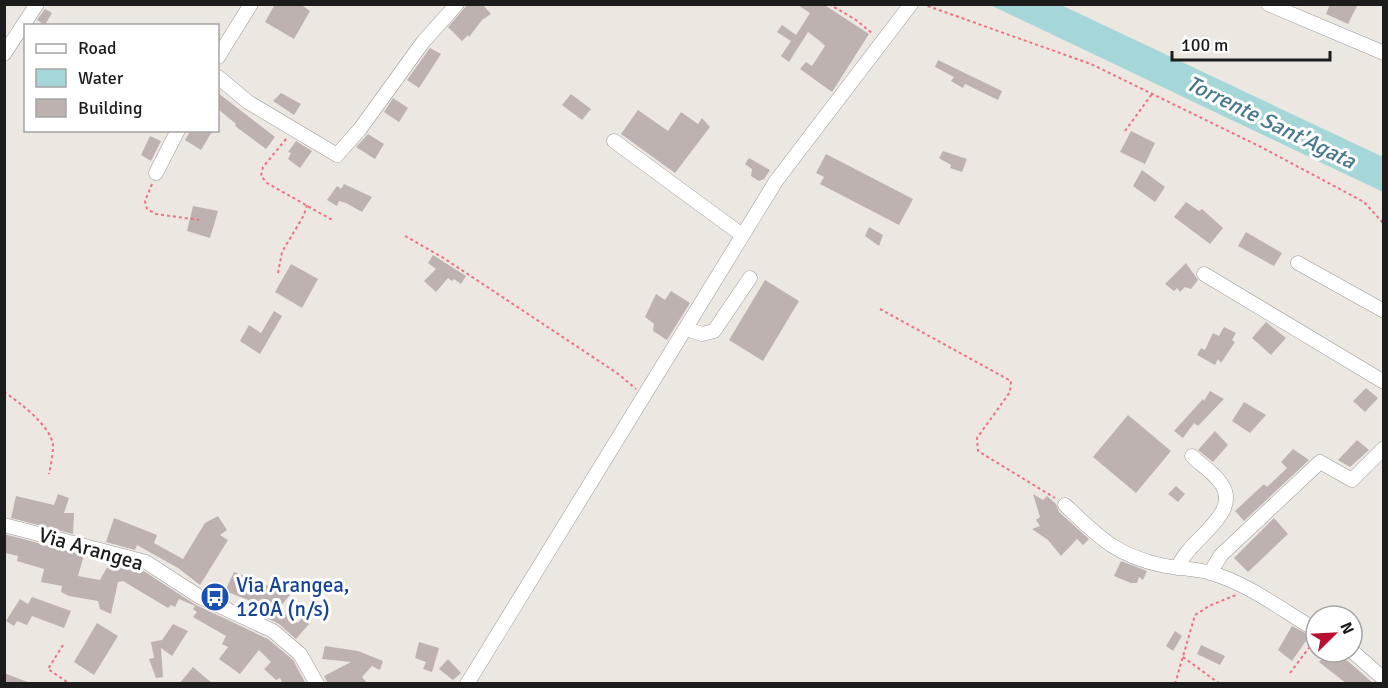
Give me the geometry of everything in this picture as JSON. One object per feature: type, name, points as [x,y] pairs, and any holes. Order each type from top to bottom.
[{"type":"street","points":[[4,54],[37,4]]},
{"type":"street","points":[[219,55],[251,4]]},
{"type":"street","points":[[219,78],[248,102],[337,155],[360,129],[423,42],[457,4]]},
{"type":"street","points":[[467,684],[776,181],[911,4]]},
{"type":"street","points":[[1268,4],[1383,52]]},
{"type":"street","points":[[156,173],[177,132]]},
{"type":"street","points":[[614,141],[742,235]]},
{"type":"street","points":[[1298,263],[1383,311]]},
{"type":"street","points":[[1204,274],[1383,382]]},
{"type":"street","points":[[687,329],[702,334],[714,330],[750,278]]},
{"type":"street","points":[[1210,573],[1221,555],[1320,462],[1352,480],[1383,448]]},
{"type":"street","points":[[1178,568],[1186,550],[1218,519],[1226,501],[1222,484],[1192,456]]},
{"type":"street","points":[[1065,506],[1103,542],[1119,552],[1178,568],[1210,573],[1249,590],[1304,623]]},
{"type":"street","name":"Via Arangea","points":[[4,525],[146,562],[200,597],[273,631],[300,654],[317,684]]},
{"type":"street","points":[[1364,662],[1383,679]]},
{"type":"path","points":[[829,4],[856,20],[882,42]]},
{"type":"path","points":[[922,4],[1090,64],[1364,202],[1383,224]]},
{"type":"path","points":[[1125,131],[1152,94]]},
{"type":"path","points":[[295,128],[263,167],[261,176],[267,183],[334,220]]},
{"type":"path","points":[[156,173],[145,201],[147,209],[156,214],[199,220]]},
{"type":"path","points":[[278,273],[282,252],[307,206]]},
{"type":"path","points":[[405,236],[442,257],[617,373],[643,395]]},
{"type":"path","points":[[880,309],[1011,381],[1010,392],[976,438],[978,451],[1065,506]]},
{"type":"path","points":[[4,392],[28,411],[50,435],[53,446],[50,474]]},
{"type":"path","points":[[1175,684],[1195,615],[1209,606],[1249,590]]},
{"type":"path","points":[[63,645],[48,669],[70,684]]},
{"type":"path","points":[[1290,673],[1304,655]]},
{"type":"path","points":[[1183,657],[1220,684]]},
{"type":"water","name":"Torrente Sant'Agata","points":[[990,5],[1061,5],[1383,157],[1383,192]]},
{"type":"building","points":[[275,4],[300,4],[310,11],[294,39],[265,22]]},
{"type":"building","points":[[468,4],[482,4],[491,14],[482,20],[469,37],[468,35],[462,41],[448,27]]},
{"type":"building","points":[[796,4],[823,4],[869,34],[832,92],[800,69],[806,62],[812,66],[825,46],[808,32],[789,62],[781,56],[791,41],[777,32],[782,25],[796,35],[810,13]]},
{"type":"building","points":[[1330,4],[1358,4],[1348,24],[1326,14]]},
{"type":"building","points":[[45,9],[52,13],[46,24],[37,20]]},
{"type":"building","points":[[430,48],[441,54],[419,88],[407,80]]},
{"type":"building","points":[[938,60],[1002,91],[998,100],[965,84],[963,88],[951,81],[954,77],[935,67]]},
{"type":"building","points":[[281,93],[301,104],[294,115],[273,101]]},
{"type":"building","points":[[219,94],[275,137],[266,149],[235,126],[236,124],[219,110]]},
{"type":"building","points":[[571,94],[591,109],[582,120],[562,105]]},
{"type":"building","points":[[393,98],[408,108],[399,122],[384,112]]},
{"type":"building","points":[[638,110],[668,131],[681,112],[698,124],[702,118],[710,127],[675,173],[621,134]]},
{"type":"building","points":[[1131,131],[1155,143],[1145,164],[1120,152]]},
{"type":"building","points":[[190,132],[212,132],[201,150],[185,140]]},
{"type":"building","points":[[368,134],[384,144],[375,159],[356,147]]},
{"type":"building","points":[[150,136],[161,141],[151,161],[141,155]]},
{"type":"building","points":[[296,141],[312,151],[300,168],[288,159],[291,153],[288,152]]},
{"type":"building","points":[[943,151],[967,159],[962,172],[950,168],[951,165],[939,158]]},
{"type":"building","points":[[826,154],[913,199],[899,225],[820,184],[824,177],[816,173]]},
{"type":"building","points":[[749,158],[770,170],[764,179],[759,181],[751,176],[752,169],[745,164]]},
{"type":"building","points":[[1142,170],[1165,187],[1155,202],[1133,186]]},
{"type":"building","points":[[344,184],[372,197],[362,212],[346,203],[339,201],[337,206],[327,200],[337,186],[341,189]]},
{"type":"building","points":[[1186,202],[1199,211],[1202,209],[1223,228],[1210,244],[1174,217]]},
{"type":"building","points":[[193,206],[218,211],[210,238],[187,231]]},
{"type":"building","points":[[869,227],[883,235],[879,246],[865,236]]},
{"type":"building","points":[[1246,232],[1282,253],[1274,266],[1238,246]]},
{"type":"building","points":[[433,255],[466,276],[461,284],[448,278],[436,292],[424,281],[436,269],[428,263]]},
{"type":"building","points":[[1186,263],[1198,280],[1191,289],[1185,287],[1180,292],[1177,288],[1174,291],[1165,284]]},
{"type":"building","points":[[291,264],[318,279],[302,308],[275,292]]},
{"type":"building","points":[[765,280],[799,301],[763,361],[729,340]]},
{"type":"building","points":[[671,291],[690,303],[667,340],[653,331],[654,324],[645,317],[656,294],[665,300]]},
{"type":"building","points":[[274,311],[282,316],[260,354],[240,341],[249,325],[261,333]]},
{"type":"building","points":[[1266,322],[1286,338],[1271,355],[1252,338]]},
{"type":"building","points":[[1224,327],[1236,333],[1232,340],[1235,342],[1221,363],[1218,359],[1215,365],[1197,355],[1201,348],[1205,350],[1213,333],[1219,336]]},
{"type":"building","points":[[1366,388],[1378,398],[1365,412],[1353,401]]},
{"type":"building","points":[[1210,391],[1224,399],[1198,426],[1194,423],[1183,438],[1174,431],[1203,399],[1204,401]]},
{"type":"building","points":[[1244,402],[1266,415],[1250,433],[1232,421]]},
{"type":"building","points":[[1128,415],[1171,451],[1136,493],[1093,457]]},
{"type":"building","points":[[1215,431],[1228,445],[1213,462],[1198,450]]},
{"type":"building","points":[[1357,440],[1369,450],[1350,467],[1338,460]]},
{"type":"building","points":[[1293,449],[1309,460],[1244,521],[1235,511],[1264,484],[1267,487],[1287,468],[1281,462]]},
{"type":"building","points":[[1176,486],[1185,494],[1178,502],[1168,494]]},
{"type":"building","points":[[58,494],[69,498],[64,513],[74,513],[73,534],[11,518],[16,496],[54,505]]},
{"type":"building","points":[[1033,494],[1043,500],[1047,496],[1056,504],[1059,512],[1089,539],[1083,545],[1077,539],[1061,556],[1048,540],[1032,529],[1040,526],[1036,520],[1040,517]]},
{"type":"building","points":[[218,516],[227,530],[220,535],[228,540],[200,585],[178,568],[137,545],[135,550],[106,542],[114,518],[157,535],[154,543],[183,559],[205,523]]},
{"type":"building","points":[[1274,518],[1288,534],[1248,572],[1234,558]]},
{"type":"building","points":[[4,534],[84,555],[78,576],[100,580],[110,562],[142,570],[196,605],[268,639],[293,660],[306,684],[283,684],[280,678],[276,680],[264,669],[271,662],[259,650],[240,674],[219,659],[228,647],[222,644],[226,636],[193,617],[197,612],[193,609],[195,606],[179,599],[175,607],[171,605],[168,608],[123,581],[118,582],[111,614],[100,609],[98,601],[69,596],[61,592],[62,586],[41,582],[44,569],[17,561],[18,556],[6,553]]},
{"type":"building","points":[[1121,561],[1147,571],[1143,580],[1139,577],[1137,583],[1131,583],[1114,576]]},
{"type":"building","points":[[234,572],[290,595],[278,609],[298,623],[302,618],[309,624],[296,639],[279,624],[265,617],[269,608],[225,591]]},
{"type":"building","points":[[32,597],[71,611],[64,628],[32,616],[27,625],[17,621],[14,626],[6,621],[20,599],[28,604]]},
{"type":"building","points":[[97,623],[118,636],[94,675],[74,662]]},
{"type":"building","points":[[173,624],[188,631],[172,656],[161,648],[163,677],[156,678],[149,659],[154,658],[151,642],[162,640]]},
{"type":"building","points":[[1292,626],[1304,632],[1304,644],[1292,661],[1278,650]]},
{"type":"building","points":[[1175,631],[1182,636],[1173,651],[1166,646]]},
{"type":"building","points":[[419,642],[439,648],[432,672],[423,669],[426,662],[415,658]]},
{"type":"building","points":[[1201,645],[1225,656],[1220,665],[1197,654]]},
{"type":"building","points":[[325,646],[358,651],[383,661],[380,670],[372,666],[362,677],[368,684],[328,684],[324,676],[351,662],[322,659]]},
{"type":"building","points":[[448,659],[461,673],[453,680],[439,669]]},
{"type":"building","points":[[1322,664],[1351,664],[1374,684],[1347,684]]},
{"type":"building","points":[[193,667],[213,684],[179,684]]},
{"type":"building","points":[[4,673],[30,683],[30,684],[4,682]]},
{"type":"place","name":"Via Arangea, 120A (n/s)","points":[[215,597]]}]
